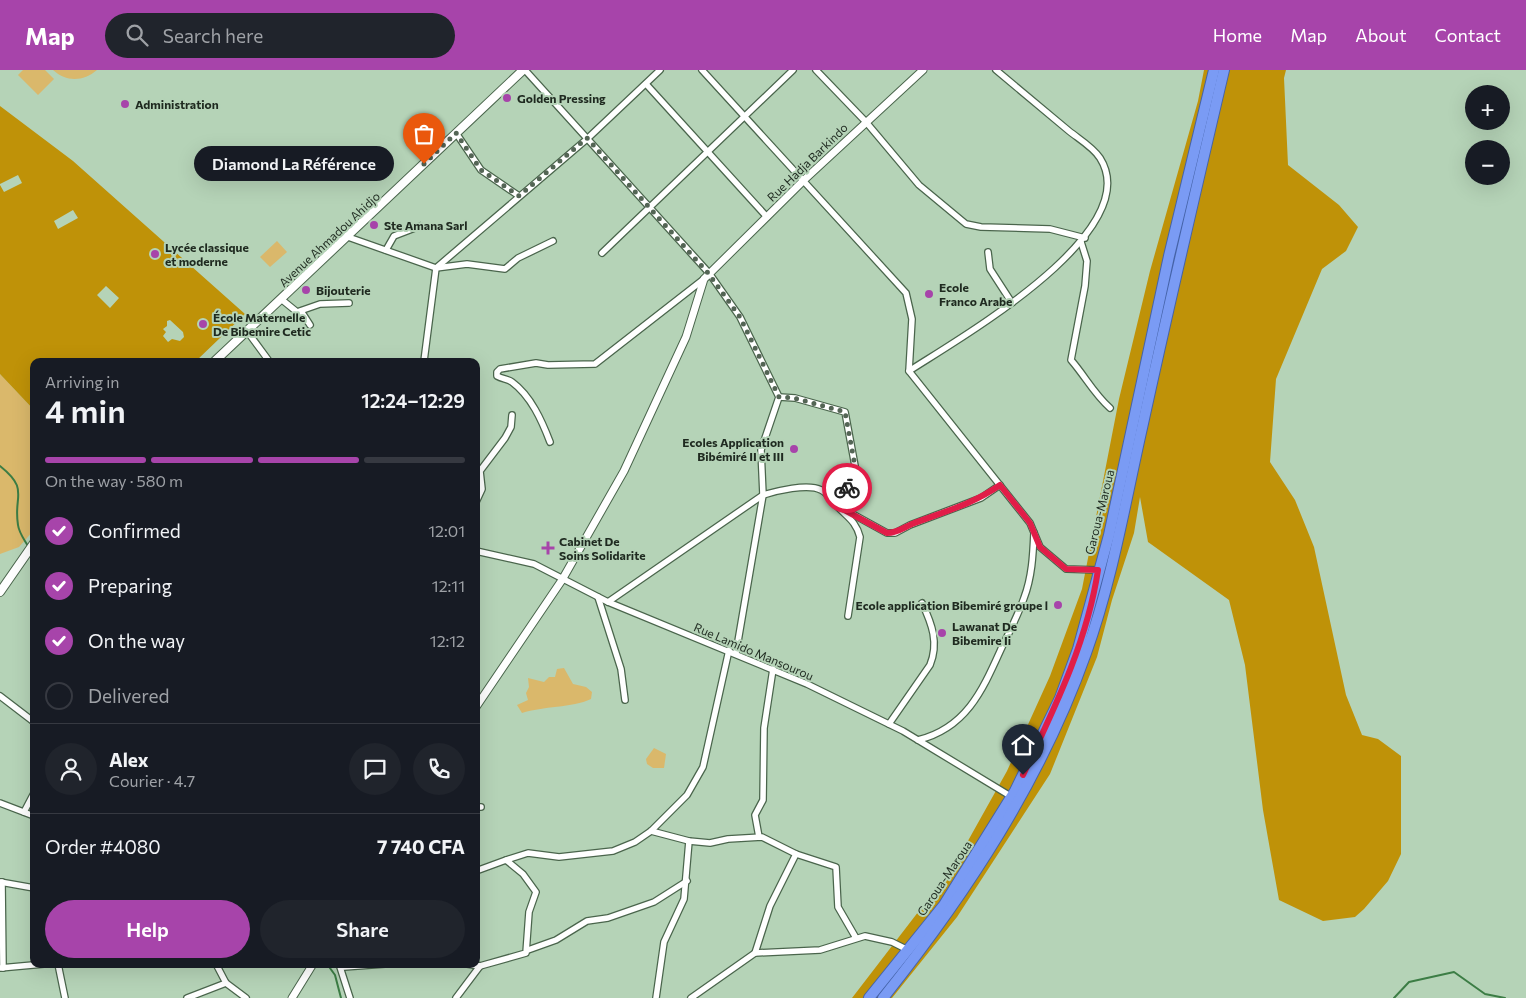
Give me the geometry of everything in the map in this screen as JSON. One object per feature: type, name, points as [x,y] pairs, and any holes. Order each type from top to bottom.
[{"type":"highway","name":"Garoua-Maroua","points":[[869,998],[944,905],[1012,796],[1060,698],[1078,650],[1093,600],[1098,570],[1109,535],[1169,256],[1214,70]]},
{"type":"highway","name":"Garoua-Maroua","points":[[883,998],[926,945],[991,851],[1035,769],[1068,700],[1087,652],[1117,536],[1224,70]]},
{"type":"main road","name":"Avenue Ahmadou Ahidjo","points":[[218,358],[524,70]]},
{"type":"main road","points":[[0,592],[30,546]]},
{"type":"street","points":[[524,70],[651,208],[740,317],[779,397],[761,450],[763,495],[736,653]]},
{"type":"street","points":[[424,358],[436,268],[587,138],[660,70]]},
{"type":"street","points":[[702,70],[804,180],[909,298],[912,320],[909,370],[1030,523],[1040,547],[1066,569],[1098,570]]},
{"type":"street","points":[[602,253],[793,70]]},
{"type":"street","points":[[816,70],[866,122],[919,185],[966,224],[981,227],[1030,227],[1069,232],[1083,240]]},
{"type":"street","name":"Rue Hadja Barkindo","points":[[706,276],[804,180],[923,70]]},
{"type":"street","points":[[909,370],[1012,303],[1083,240],[1102,212],[1107,179],[1102,162],[1092,149],[996,70]]},
{"type":"street","points":[[646,84],[767,217]]},
{"type":"street","points":[[456,133],[481,170],[519,196]]},
{"type":"street","points":[[386,250],[394,236],[420,226]]},
{"type":"street","points":[[348,237],[436,268],[467,264],[505,269],[518,258],[553,240]]},
{"type":"street","points":[[1083,240],[1086,261],[1085,286],[1071,360],[1084,375],[1096,396],[1110,408]]},
{"type":"street","points":[[988,252],[990,269],[1012,303]]},
{"type":"street","points":[[550,442],[527,397],[510,380],[497,376],[497,372],[500,369],[536,363],[548,365],[595,364],[706,276]]},
{"type":"street","points":[[480,701],[562,580],[624,471],[686,337],[706,276]]},
{"type":"street","points":[[281,299],[293,311],[301,311],[320,304],[348,303]]},
{"type":"street","points":[[301,311],[310,325]]},
{"type":"street","points":[[247,332],[267,358]]},
{"type":"street","points":[[779,397],[794,398],[845,412],[858,482],[831,497]]},
{"type":"street","points":[[480,493],[482,489],[480,471],[512,427],[512,415]]},
{"type":"street","points":[[837,506],[887,533],[895,533],[910,525],[981,498],[1000,485]]},
{"type":"street","points":[[608,602],[763,495],[778,490],[808,488],[818,489],[831,497],[837,506],[857,525],[860,537],[848,616]]},
{"type":"street","points":[[918,740],[931,737],[965,713],[982,693],[1025,597],[1032,565],[1034,531]]},
{"type":"street","name":"Rue Lamido Mansourou","points":[[480,552],[534,564],[608,602],[773,669],[889,724],[1012,796]]},
{"type":"street","points":[[598,597],[623,676],[625,700]]},
{"type":"street","points":[[889,724],[930,665],[935,654],[935,640],[931,622],[922,603]]},
{"type":"street","points":[[480,870],[528,853],[559,857],[613,851],[635,842],[651,831],[687,795],[703,768],[728,650]]},
{"type":"street","points":[[759,837],[755,815],[763,800],[764,728],[773,669]]},
{"type":"street","points":[[0,696],[30,719]]},
{"type":"street","points":[[24,812],[30,801]]},
{"type":"street","points":[[0,803],[30,814]]},
{"type":"street","points":[[651,831],[689,841],[714,843],[728,839],[759,837],[796,854],[837,868],[838,907],[856,938]]},
{"type":"street","points":[[656,998],[664,942],[684,899],[689,841]]},
{"type":"street","points":[[755,953],[770,906],[796,854]]},
{"type":"street","points":[[506,860],[523,874],[536,892],[527,925],[528,950]]},
{"type":"street","points":[[480,966],[526,953],[528,950],[556,940],[586,921],[608,918],[654,902],[687,881]]},
{"type":"street","points":[[30,887],[1,882],[1,968],[30,965]]},
{"type":"street","points":[[691,998],[755,953],[820,950],[856,938],[870,937],[892,942],[908,950]]},
{"type":"street","points":[[59,968],[65,998]]},
{"type":"street","points":[[218,968],[226,983],[246,998]]},
{"type":"street","points":[[292,998],[311,968]]},
{"type":"street","points":[[340,968],[350,998]]},
{"type":"street","points":[[456,998],[478,968]]},
{"type":"street","points":[[187,998],[226,983]]},
{"type":"shaded area","points":[[23,70],[45,70],[54,79],[38,95],[18,75]]},
{"type":"shaded area","points":[[53,70],[97,70],[86,77],[75,79],[63,77]]},
{"type":"shaded area","points":[[1204,70],[1286,70],[1284,78],[1288,165],[1339,205],[1358,227],[1346,251],[1322,269],[1276,379],[1270,462],[1295,500],[1314,547],[1346,695],[1362,735],[1378,739],[1401,756],[1401,854],[1388,881],[1355,917],[1323,921],[1279,900],[1263,810],[1245,665],[1229,600],[1148,542],[1140,497],[1134,533],[1112,600],[1097,657],[1050,774],[957,917],[892,998],[852,998],[955,864],[1007,771],[1050,676],[1082,589],[1119,399],[1150,271],[1198,101]]},
{"type":"shaded area","points":[[0,106],[73,161],[245,314],[199,358],[30,358],[30,406],[0,374],[0,185],[4,192],[22,183],[18,175],[0,184]],"holes":[[[73,210],[78,218],[58,229],[54,221]],[[106,286],[119,298],[110,308],[97,295]],[[170,320],[183,332],[184,337],[180,341],[172,339],[168,342],[163,336],[166,332],[163,329],[167,326],[167,321]]]},
{"type":"shaded area","points":[[277,241],[287,252],[270,267],[260,257]]},
{"type":"shaded area","points":[[0,374],[30,406],[30,535],[19,547],[0,554]]},
{"type":"shaded area","points":[[564,668],[573,684],[586,687],[592,692],[591,699],[575,704],[522,713],[517,705],[528,700],[526,693],[529,687],[528,678],[544,682],[549,677],[555,677],[557,669]]},
{"type":"shaded area","points":[[654,748],[666,754],[664,768],[653,768],[647,764],[646,759]]},
{"type":"waterway","points":[[0,466],[9,474],[18,487],[18,525],[28,546]]},
{"type":"waterway","points":[[330,968],[335,975],[341,998]]},
{"type":"waterway","points":[[1394,998],[1409,982],[1454,972],[1485,994],[1505,998]]},
{"type":"way so far","points":[[424,164],[456,133],[481,170],[490,178],[519,196],[587,138],[708,273],[740,317],[779,397],[794,398],[845,412],[858,482],[847,488]]},
{"type":"place","name":"Golden Pressing","points":[[507,98]]},
{"type":"place","name":"Administration","points":[[125,104]]},
{"type":"place","name":"Diamond La Référence","points":[[424,164]]},
{"type":"place","name":"Ste Amana Sarl","points":[[374,225]]},
{"type":"place","name":"Lycée classique et moderne","points":[[155,254]]},
{"type":"place","name":"Bijouterie","points":[[306,290]]},
{"type":"place","name":"Ecole Franco Arabe","points":[[929,294]]},
{"type":"place","name":"École Maternelle De Bibemire Cetic","points":[[203,324]]},
{"type":"place","name":"Ecoles Application Bibémiré II et III","points":[[794,449]]},
{"type":"place","name":"Cabinet De Soins Solidarite","points":[[548,548]]},
{"type":"place","name":"Ecole application Bibemiré groupe l","points":[[1058,605]]},
{"type":"place","name":"Lawanat De Bibemire Ii","points":[[942,633]]},
{"type":"route","points":[[847,488],[831,497],[837,506],[887,533],[895,533],[910,525],[981,498],[1000,485],[1030,523],[1040,547],[1066,569],[1098,570],[1093,600],[1078,650],[1060,698],[1023,775]]}]
